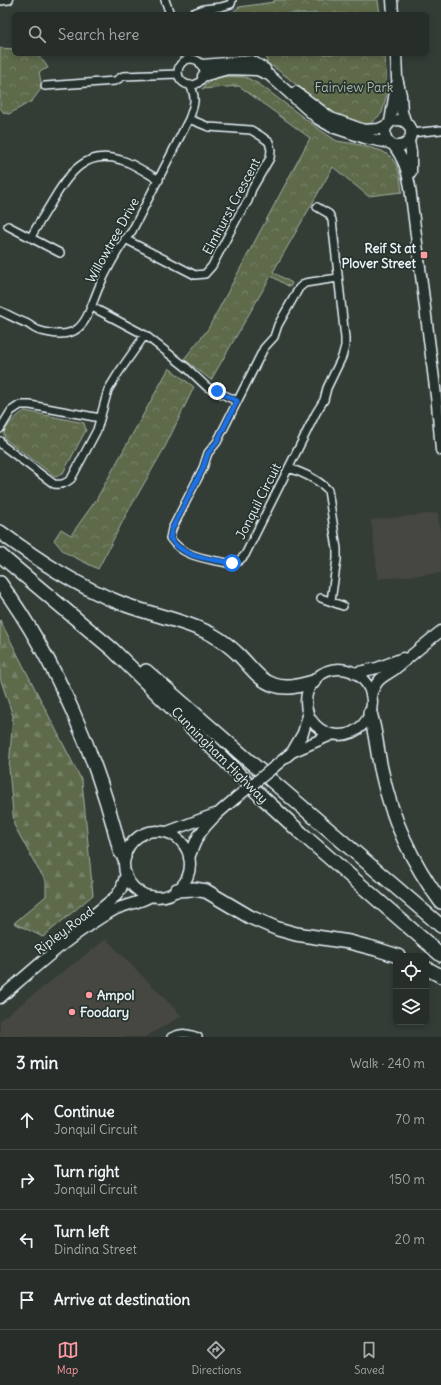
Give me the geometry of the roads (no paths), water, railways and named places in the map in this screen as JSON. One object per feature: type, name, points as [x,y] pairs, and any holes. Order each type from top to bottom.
[{"type":"highway","points":[[0,532],[43,562],[94,591],[128,606],[191,625],[213,636],[233,650],[256,675],[268,683],[277,686],[295,687],[313,682]]},
{"type":"highway","name":"Cunningham Highway","points":[[0,547],[119,647],[441,926]]},
{"type":"highway","name":"Cunningham Highway","points":[[0,555],[112,649],[262,797],[441,955]]},
{"type":"highway","points":[[0,583],[36,638],[67,701],[102,786],[120,851],[124,857]]},
{"type":"highway","points":[[370,713],[382,773],[396,821],[419,868],[441,902]]},
{"type":"highway","points":[[177,890],[194,889],[206,891],[250,917],[278,929],[296,934],[350,942],[393,954]]},
{"type":"highway","points":[[429,970],[441,976]]},
{"type":"main road","points":[[392,0],[393,12]]},
{"type":"main road","points":[[396,56],[397,78],[401,95],[402,112],[406,123],[409,126],[411,152],[410,187]]},
{"type":"main road","points":[[202,65],[252,61],[268,70],[331,118],[364,130],[379,129],[398,120],[406,123]]},
{"type":"main road","points":[[203,76],[228,69],[243,68],[257,70],[269,75],[318,119],[332,127],[365,138],[402,146],[410,137]]},
{"type":"main road","points":[[397,78],[389,124],[385,135],[400,155],[406,166],[410,187],[438,404],[441,450]]},
{"type":"main road","points":[[371,695],[381,678],[400,666],[441,631]]},
{"type":"main road","points":[[354,673],[381,667],[410,656]]},
{"type":"main road","points":[[189,858],[199,835],[218,812],[292,752],[331,735],[346,735],[363,725],[370,713],[372,704],[371,695],[365,682],[354,673],[343,670],[332,670],[321,675],[313,682],[306,698],[308,715],[303,733],[292,752]]},
{"type":"main road","points":[[308,715],[317,728],[331,735]]},
{"type":"main road","points":[[167,832],[218,812]]},
{"type":"main road","points":[[150,831],[162,831],[175,836],[181,842],[186,849],[189,858],[189,866],[187,875],[177,890],[165,896],[151,896],[141,893],[129,882],[124,865],[124,857],[128,846],[140,835],[150,831]]},
{"type":"main road","name":"Ripley Road","points":[[0,990],[33,965],[116,896],[121,889],[126,874]]},
{"type":"main road","name":"Ripley Road","points":[[0,998],[81,931],[115,910],[151,896]]},
{"type":"street","points":[[0,0],[9,0]]},
{"type":"street","points":[[165,0],[169,12]]},
{"type":"street","points":[[196,12],[204,9],[221,8],[231,4],[232,0]]},
{"type":"street","points":[[186,57],[195,60],[202,65],[204,72],[198,83],[190,85],[182,82],[178,74],[178,68],[186,57]]},
{"type":"street","points":[[45,86],[114,81],[123,76],[178,74]]},
{"type":"street","name":"Willowtree Drive","points":[[0,311],[39,331],[64,335],[75,331],[86,321],[100,286],[125,239],[132,231],[189,118],[194,104],[195,92],[190,85]]},
{"type":"street","name":"Elmhurst Crescent","points":[[125,239],[195,275],[205,274],[212,266],[240,213],[248,202],[252,189],[270,158],[271,150],[269,142],[251,130],[209,126],[189,118]]},
{"type":"street","points":[[410,137],[441,130]]},
{"type":"street","points":[[31,237],[66,179],[77,167],[87,161],[102,157],[121,160],[159,180]]},
{"type":"street","points":[[317,207],[329,214],[332,220],[338,278]]},
{"type":"street","points":[[8,226],[60,253]]},
{"type":"street","name":"Jonquil Circuit","points":[[338,278],[345,338],[345,346],[342,357],[327,388],[324,400],[316,413],[245,555],[239,561],[232,563],[202,558],[188,553],[176,545],[170,538],[172,529],[203,468],[208,453],[217,442],[237,401],[264,348],[274,337],[278,324],[299,288],[305,283],[338,278]]},
{"type":"street","points":[[92,307],[145,335],[187,368],[207,387],[237,401]]},
{"type":"street","points":[[0,441],[2,445],[54,484],[60,485],[66,483],[71,479],[97,430],[108,390],[145,335]]},
{"type":"street","points":[[0,429],[11,411],[20,405],[30,405],[100,418]]},
{"type":"street","points":[[289,468],[299,471],[322,484],[328,490],[337,554],[330,601]]},
{"type":"street","points":[[321,598],[343,606]]},
{"type":"street","points":[[171,1037],[187,1033],[198,1037]]},
{"type":"place","name":"Reif St at Plover Street","points":[[424,255]]},
{"type":"place","name":"Ampol","points":[[89,995]]},
{"type":"place","name":"Foodary","points":[[72,1012]]},
{"type":"park label","name":"Fairview Park","points":[[354,87]]}]
